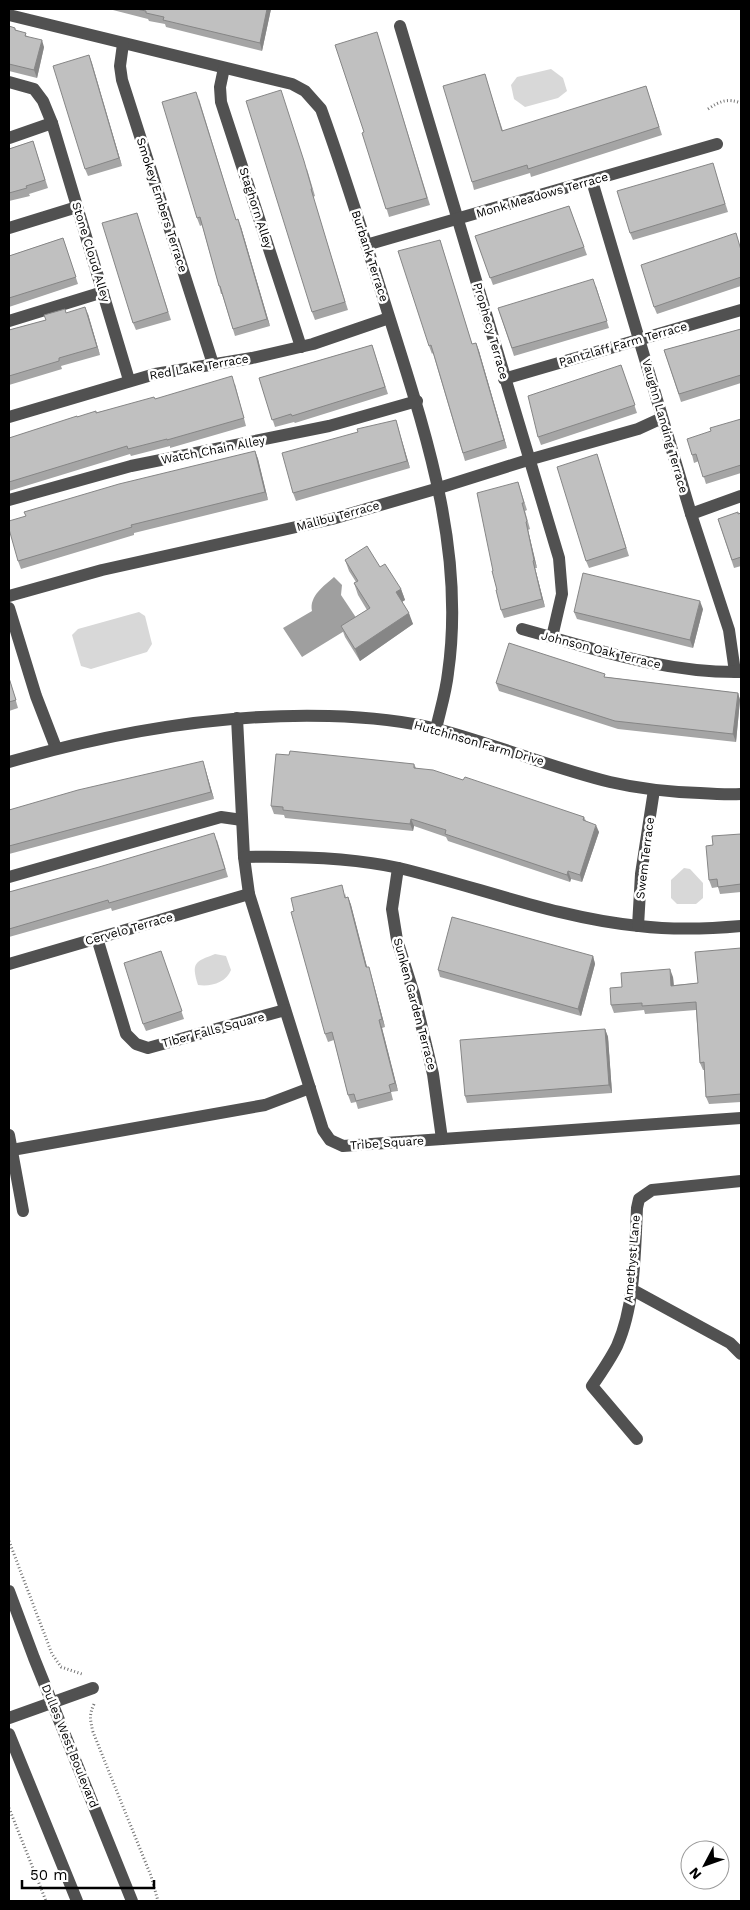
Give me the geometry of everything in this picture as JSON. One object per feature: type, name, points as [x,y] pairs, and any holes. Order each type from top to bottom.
[{"type":"street","name":"Burbank Terrace","points":[[9,15],[292,84],[313,99],[320,109],[417,401],[439,488],[450,558],[452,618],[448,673],[436,729]]},
{"type":"street","name":"Prophecy Terrace","points":[[400,26],[459,219],[528,460],[559,558],[562,594],[552,638]]},
{"type":"street","name":"Smokey Embers Terrace","points":[[123,44],[120,66],[122,80],[212,364]]},
{"type":"street","name":"Staghorn Alley","points":[[224,68],[220,87],[221,102],[301,346]]},
{"type":"street","name":"Stone Cloud Alley","points":[[9,82],[34,88],[43,101],[52,123],[129,380]]},
{"type":"street","points":[[9,138],[52,123]]},
{"type":"street","name":"Monk Meadows Terrace","points":[[366,245],[718,144]]},
{"type":"street","name":"Vaughn Landing Terrace","points":[[592,181],[691,514],[729,630],[738,672]]},
{"type":"street","points":[[9,228],[77,207]]},
{"type":"street","points":[[9,321],[103,292]]},
{"type":"street","name":"Pantzlaff Farm Terrace","points":[[504,379],[741,310]]},
{"type":"street","name":"Red Lake Terrace","points":[[9,417],[129,380],[252,358],[301,346],[389,318]]},
{"type":"street","name":"Watch Chain Alley","points":[[9,500],[132,466],[329,426],[417,401]]},
{"type":"street","name":"Malibu Terrace","points":[[9,596],[102,570],[332,519],[638,429],[662,418]]},
{"type":"street","points":[[691,514],[741,496]]},
{"type":"street","points":[[9,608],[14,645],[56,748]]},
{"type":"street","name":"Johnson Oak Terrace","points":[[522,629],[650,664],[708,672],[738,672]]},
{"type":"street","name":"Hutchinson Farm Drive","points":[[9,762],[56,748],[135,731],[237,718],[275,716],[363,717],[436,729],[610,782],[654,790],[741,794]]},
{"type":"street","name":"Tribe Square","points":[[237,718],[244,857],[249,894],[323,1130],[330,1140],[344,1146],[741,1118]]},
{"type":"street","name":"Swem Terrace","points":[[638,926],[641,874],[654,790]]},
{"type":"street","points":[[9,877],[221,817],[242,820]]},
{"type":"street","points":[[244,857],[344,860],[398,868],[567,914],[638,926],[704,929],[741,926]]},
{"type":"street","name":"Sunken Garden Terrace","points":[[398,868],[392,909],[393,917],[397,940],[414,994],[433,1074],[442,1139]]},
{"type":"street","name":"Cervelo Terrace","points":[[9,964],[249,894]]},
{"type":"street","name":"Tiber Falls Square","points":[[97,938],[126,1034],[136,1044],[148,1048],[285,1010]]},
{"type":"street","points":[[12,1150],[265,1105],[310,1088]]},
{"type":"street","points":[[9,1134],[23,1211]]},
{"type":"street","name":"Amethyst Lane","points":[[637,1439],[592,1386],[607,1365],[617,1345],[631,1289],[639,1199],[645,1193],[652,1190],[741,1181]]},
{"type":"street","points":[[631,1289],[730,1343],[741,1354]]},
{"type":"street","name":"Dulles West Boulevard","points":[[9,1591],[132,1901]]},
{"type":"street","points":[[9,1718],[52,1702],[93,1694]]},
{"type":"street","points":[[9,1734],[77,1901]]},
{"type":"path","points":[[708,109],[719,102],[731,99],[741,103]]},
{"type":"path","points":[[9,1541],[52,1654],[61,1667],[82,1674]]},
{"type":"path","points":[[93,1694],[94,1705],[90,1710],[90,1716],[93,1732],[151,1876],[158,1901]]},
{"type":"path","points":[[9,1808],[46,1901]]},
{"type":"shaded area","points":[[551,69],[563,78],[567,91],[558,98],[525,107],[514,99],[511,85],[517,77]]},
{"type":"shaded area","points":[[334,577],[342,585],[341,595],[359,622],[302,657],[283,628],[312,611],[315,596]]},
{"type":"shaded area","points":[[139,612],[145,616],[152,644],[147,652],[91,669],[81,666],[72,635],[78,629]]},
{"type":"shaded area","points":[[684,868],[690,869],[703,883],[703,898],[696,904],[677,904],[671,898],[671,880]]},
{"type":"shaded area","points":[[215,954],[226,956],[231,970],[229,974],[217,983],[198,985],[195,972],[196,964]]},
{"type":"building","points":[[136,9],[267,9],[260,43],[163,20],[164,17]]},
{"type":"building","points":[[9,26],[26,33],[25,36],[42,40],[34,70],[9,64]]},
{"type":"building","points":[[377,32],[427,198],[386,209],[362,133],[364,132],[335,45]]},
{"type":"building","points":[[89,55],[119,158],[85,169],[53,66]]},
{"type":"building","points":[[485,74],[502,131],[646,86],[659,127],[528,169],[527,165],[472,182],[443,86]]},
{"type":"building","points":[[281,90],[345,302],[312,312],[246,101]]},
{"type":"building","points":[[196,92],[236,220],[238,219],[267,319],[233,329],[200,217],[197,218],[162,102]]},
{"type":"building","points":[[33,141],[45,180],[9,193],[9,149]]},
{"type":"building","points":[[713,163],[725,204],[630,233],[617,191]]},
{"type":"building","points":[[569,206],[584,247],[490,278],[475,236]]},
{"type":"building","points":[[137,213],[168,312],[133,323],[102,223]]},
{"type":"building","points":[[736,233],[741,250],[741,277],[654,307],[641,265]]},
{"type":"building","points":[[63,238],[76,277],[9,298],[9,256]]},
{"type":"building","points":[[440,240],[472,344],[476,343],[504,440],[463,453],[431,345],[429,346],[398,251]]},
{"type":"building","points":[[593,279],[607,321],[512,348],[498,308]]},
{"type":"building","points":[[85,307],[97,347],[9,376],[9,330],[46,320],[44,315],[65,309],[66,313]]},
{"type":"building","points":[[741,329],[741,375],[679,394],[664,350]]},
{"type":"building","points":[[372,345],[385,387],[292,416],[291,414],[272,420],[259,378]]},
{"type":"building","points":[[621,365],[635,405],[538,437],[528,396]]},
{"type":"building","points":[[232,376],[244,418],[167,440],[128,449],[127,446],[9,482],[9,438],[77,416],[96,411],[96,413],[154,397],[155,399]]},
{"type":"building","points":[[741,419],[741,465],[703,477],[696,454],[692,455],[687,439],[711,431],[710,428]]},
{"type":"building","points":[[396,420],[407,461],[293,493],[282,453],[358,432],[357,429]]},
{"type":"building","points":[[255,451],[265,492],[131,525],[132,527],[18,561],[9,529],[9,521],[26,516],[24,512],[119,484]]},
{"type":"building","points":[[597,454],[626,548],[586,561],[557,467]]},
{"type":"building","points":[[518,482],[524,503],[522,503],[542,599],[501,610],[477,493]]},
{"type":"building","points":[[738,512],[738,514],[741,513],[741,557],[732,560],[718,519]]},
{"type":"building","points":[[367,546],[380,567],[385,564],[401,589],[396,592],[409,613],[355,649],[341,626],[370,608],[354,583],[358,581],[345,560]]},
{"type":"building","points":[[583,573],[700,601],[690,640],[574,612]]},
{"type":"building","points":[[509,643],[605,674],[604,677],[738,693],[733,734],[615,721],[496,683]]},
{"type":"building","points":[[9,678],[16,700],[9,702]]},
{"type":"building","points":[[290,751],[414,764],[414,768],[433,770],[463,780],[465,777],[584,817],[583,820],[596,825],[580,875],[568,871],[567,875],[445,834],[446,830],[411,819],[410,824],[283,810],[283,807],[271,806],[276,754],[289,755]]},
{"type":"building","points":[[203,761],[211,792],[9,846],[9,810],[78,790]]},
{"type":"building","points":[[214,833],[225,869],[109,903],[108,900],[9,929],[9,892]]},
{"type":"building","points":[[741,834],[741,884],[718,887],[717,879],[709,880],[706,846],[713,845],[712,836]]},
{"type":"building","points":[[342,885],[345,898],[348,897],[366,967],[369,967],[382,1019],[379,1020],[395,1083],[389,1085],[391,1092],[356,1101],[354,1094],[348,1095],[332,1032],[325,1034],[291,912],[294,911],[291,898]]},
{"type":"building","points":[[452,917],[593,956],[578,1009],[438,970]]},
{"type":"building","points":[[741,948],[741,1094],[706,1097],[704,1062],[700,1063],[696,1002],[642,1006],[642,1003],[611,1005],[610,988],[622,987],[621,973],[670,969],[671,986],[698,983],[695,952]]},
{"type":"building","points":[[161,951],[182,1011],[143,1024],[124,963]]},
{"type":"building","points":[[605,1029],[609,1085],[465,1096],[460,1040]]}]
